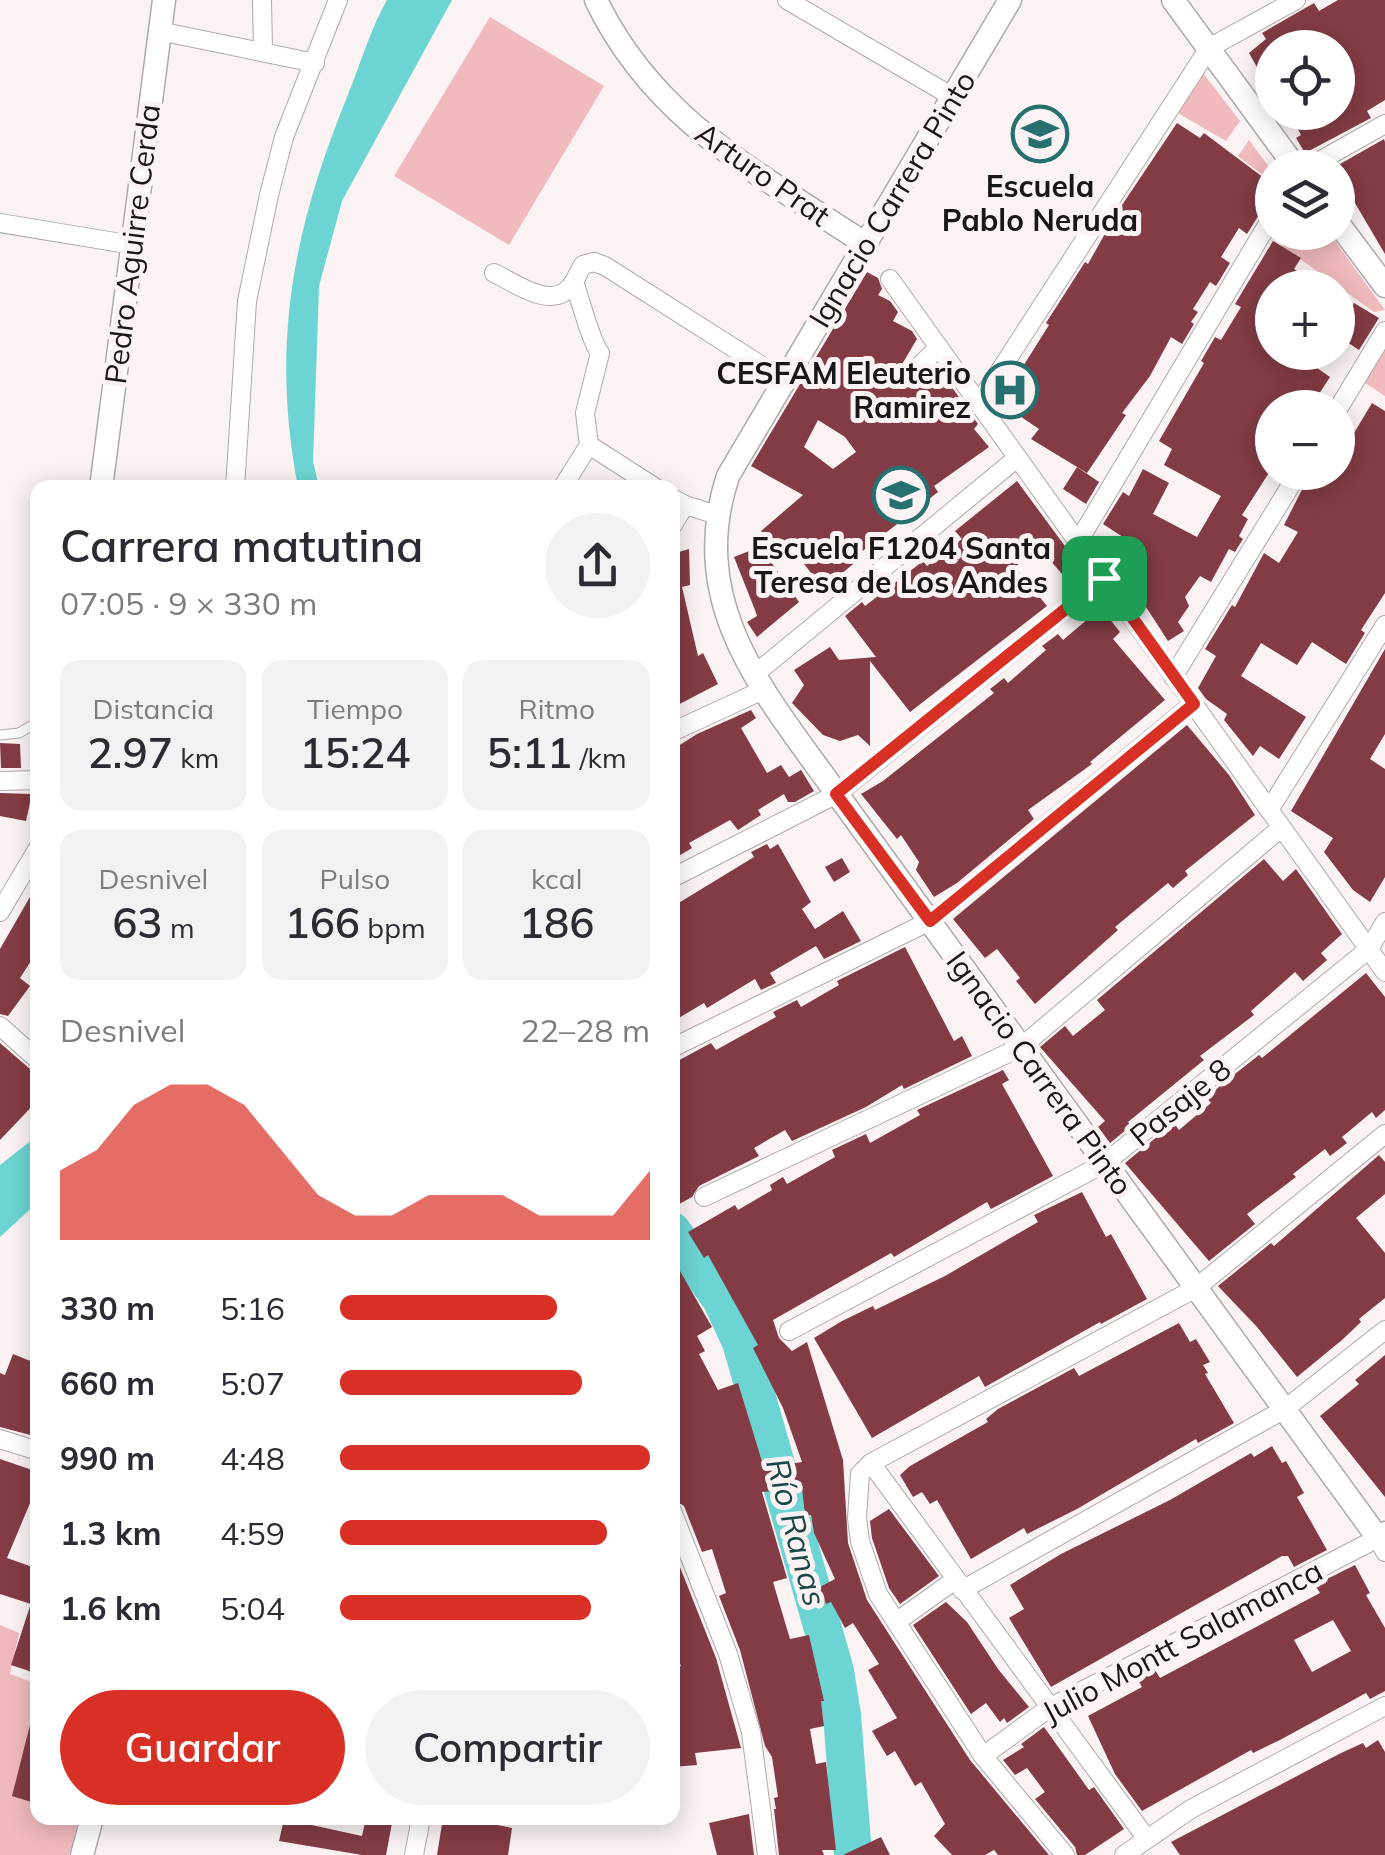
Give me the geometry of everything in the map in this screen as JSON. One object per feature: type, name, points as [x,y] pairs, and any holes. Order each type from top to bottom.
[{"type":"street","name":"Pedro Aguirre Cerda","points":[[101,480],[164,0]]},
{"type":"street","points":[[262,0],[263,50]]},
{"type":"street","points":[[236,480],[247,302],[276,164],[338,0]]},
{"type":"street","points":[[787,0],[953,97]]},
{"type":"street","name":"Ignacio Carrera Pinto","points":[[1010,0],[734,464],[717,516],[715,565],[724,614],[758,682],[836,794],[1383,1541]]},
{"type":"street","points":[[1172,0],[1283,150]]},
{"type":"street","points":[[979,403],[1209,48],[1296,0]]},
{"type":"street","name":"Arturo Prat","points":[[602,3],[649,84],[702,136],[867,245]]},
{"type":"street","points":[[159,31],[314,63]]},
{"type":"street","points":[[1340,150],[1385,124]]},
{"type":"street","points":[[0,223],[132,245]]},
{"type":"street","points":[[1078,542],[1255,245]]},
{"type":"street","points":[[1355,245],[1385,286]]},
{"type":"street","points":[[494,273],[556,298],[574,282],[583,265],[594,262],[605,266],[784,380]]},
{"type":"street","points":[[890,279],[1385,972]]},
{"type":"street","points":[[567,480],[589,445],[585,413],[600,352],[592,344],[574,282]]},
{"type":"street","points":[[1350,390],[1385,332]]},
{"type":"street","points":[[910,374],[939,347]]},
{"type":"street","points":[[589,445],[644,480]]},
{"type":"street","points":[[680,727],[758,682],[1017,458]]},
{"type":"street","points":[[1174,677],[1288,490]]},
{"type":"street","points":[[680,502],[717,516]]},
{"type":"street","points":[[680,874],[836,794],[1104,578]]},
{"type":"street","points":[[1269,810],[1384,630]]},
{"type":"street","points":[[680,1044],[930,921],[1194,704]]},
{"type":"street","points":[[0,782],[30,780]]},
{"type":"street","points":[[704,1197],[1020,1047],[1282,828]]},
{"type":"street","points":[[0,912],[30,861]]},
{"type":"street","name":"Pasaje 8","points":[[789,1331],[1106,1163],[1369,949],[1385,922]]},
{"type":"street","points":[[0,1026],[30,1053]]},
{"type":"street","points":[[1065,1855],[983,1756],[878,1594],[860,1540],[860,1474],[870,1463],[1196,1288],[1385,1134]]},
{"type":"street","points":[[896,1622],[1286,1409],[1385,1330]]},
{"type":"street","points":[[0,1439],[30,1448]]},
{"type":"street","points":[[870,1463],[1049,1708],[1136,1849],[1191,1810],[1385,1706]]},
{"type":"street","points":[[680,1531],[728,1654],[751,1732],[767,1855]]},
{"type":"street","name":"Julio Montt Salamanca","points":[[983,1756],[1049,1708],[1383,1541]]},
{"type":"street","points":[[82,1855],[90,1825]]},
{"type":"street","points":[[414,1855],[420,1825]]},
{"type":"lane","points":[[0,735],[19,733],[30,727]]},
{"type":"shaded area","points":[[490,17],[604,86],[509,245],[394,176]]},
{"type":"shaded area","points":[[1203,73],[1240,121],[1226,141],[1176,112]]},
{"type":"shaded area","points":[[1249,140],[1256,150],[1255,169],[1238,156]]},
{"type":"shaded area","points":[[1288,250],[1341,250],[1385,310],[1374,312],[1355,298],[1355,270],[1315,270]]},
{"type":"shaded area","points":[[1385,347],[1385,396],[1362,381]]},
{"type":"shaded area","points":[[0,1625],[19,1633],[10,1674],[30,1681],[30,1825],[77,1825],[69,1855],[0,1855]]},
{"type":"water","points":[[387,0],[452,0],[342,201],[319,286],[313,462],[317,480],[297,480],[286,383],[292,285],[314,190]]},
{"type":"water","points":[[30,1141],[30,1209],[0,1237],[0,1165]]},
{"type":"building","points":[[1338,0],[1385,0],[1385,100],[1367,111],[1371,118],[1355,126],[1355,30],[1267,30],[1314,3],[1319,11]]},
{"type":"building","points":[[1177,123],[1200,138],[1204,133],[1255,171],[1255,221],[1247,234],[1239,228],[1221,257],[1230,263],[1216,286],[1210,282],[1193,309],[1198,312],[1182,344],[1171,337],[1087,473],[1031,439],[1039,429],[996,400],[1011,377],[1015,379]]},
{"type":"building","points":[[1298,130],[1348,130],[1311,150],[1303,150],[1296,138],[1301,135]]},
{"type":"building","points":[[1384,139],[1385,254],[1355,203],[1355,155]]},
{"type":"building","points":[[1268,250],[1288,250],[1301,258],[1296,270],[1256,270]]},
{"type":"building","points":[[1255,271],[1255,370],[1320,370],[1330,377],[1322,390],[1255,390],[1258,490],[1242,515],[1248,519],[1239,536],[1243,539],[1235,552],[1229,549],[1211,582],[1200,576],[1185,597],[1189,606],[1178,622],[1184,631],[1168,641],[1115,559],[1126,539],[1103,524],[1123,492],[1129,496],[1143,469],[1169,483],[1153,514],[1197,537],[1221,496],[1164,465],[1172,449],[1159,441],[1215,337],[1221,340],[1241,307],[1235,304]]},
{"type":"building","points":[[867,272],[878,278],[882,289],[878,295],[890,301],[898,312],[893,321],[912,331],[917,339],[898,371],[900,383],[914,387],[939,369],[978,424],[974,429],[989,447],[934,486],[938,492],[855,557],[858,560],[840,575],[846,583],[834,593],[825,581],[820,585],[789,544],[769,559],[799,602],[757,637],[747,622],[757,616],[734,557],[770,543],[761,531],[803,495],[751,466]],"holes":[[[818,420],[845,437],[856,452],[833,469],[804,447]]]},
{"type":"building","points":[[1355,304],[1379,318],[1359,350],[1355,347]]},
{"type":"building","points":[[1372,403],[1385,411],[1385,593],[1361,630],[1365,633],[1346,664],[1312,642],[1297,665],[1261,643],[1241,676],[1306,717],[1279,759],[1260,746],[1253,756],[1224,720],[1227,714],[1198,688],[1216,656],[1205,649],[1232,605],[1235,607],[1264,553],[1279,563],[1298,532],[1284,525],[1302,490],[1355,490],[1355,431]]},
{"type":"building","points":[[1077,467],[1099,482],[1086,504],[1063,489]]},
{"type":"building","points":[[1017,481],[1087,576],[1073,587],[1039,547],[1015,567],[1047,606],[910,712],[870,661],[870,746],[858,735],[840,741],[823,735],[792,703],[804,685],[794,670],[830,647],[839,660],[876,657],[845,616],[862,602],[865,606],[923,561],[927,566],[962,539],[955,531]]},
{"type":"building","points":[[689,549],[690,585],[682,587],[698,656],[703,653],[718,684],[680,704],[680,552]]},
{"type":"building","points":[[1101,608],[1120,632],[1113,639],[1165,700],[1092,764],[1028,810],[1034,819],[957,883],[934,897],[916,870],[919,862],[901,835],[897,839],[861,794],[994,693],[990,689],[1004,678],[1008,683],[1046,650],[1042,646],[1058,634],[1063,640]]},
{"type":"building","points":[[1385,649],[1385,734],[1370,759],[1385,769],[1385,877],[1370,902],[1353,890],[1324,852],[1333,838],[1291,811]]},
{"type":"building","points":[[751,710],[756,718],[741,728],[767,773],[781,765],[789,777],[801,770],[814,791],[795,802],[788,802],[784,794],[758,810],[761,815],[738,830],[730,820],[689,843],[692,848],[680,855],[680,745]]},
{"type":"building","points":[[1187,725],[1229,775],[1255,815],[1185,871],[1188,875],[1173,888],[1168,883],[1115,927],[1118,930],[1035,1004],[997,949],[985,958],[953,919]]},
{"type":"building","points":[[0,743],[20,744],[21,768],[1,768]]},
{"type":"building","points":[[0,793],[30,794],[26,821],[0,816]]},
{"type":"building","points":[[767,844],[770,849],[778,844],[811,902],[802,909],[815,929],[843,911],[861,941],[824,959],[816,946],[770,973],[776,983],[761,990],[755,979],[707,1008],[704,1003],[680,1017],[680,902],[754,857],[751,852]]},
{"type":"building","points":[[842,858],[850,872],[834,882],[825,867]]},
{"type":"building","points":[[1264,859],[1283,881],[1296,869],[1342,934],[1321,953],[1327,960],[1303,981],[1295,972],[1251,1011],[1254,1015],[1200,1056],[1204,1060],[1128,1122],[1131,1126],[1110,1143],[1098,1127],[1105,1121],[1040,1047],[1065,1026],[1073,1036],[1105,1010],[1097,1000]]},
{"type":"building","points":[[30,897],[30,962],[20,978],[30,986],[8,1016],[0,1014],[0,949]]},
{"type":"building","points":[[905,947],[954,1041],[962,1036],[972,1056],[904,1089],[902,1085],[866,1107],[792,1141],[785,1130],[754,1148],[759,1156],[699,1186],[692,1197],[680,1204],[680,1060],[711,1043],[716,1050],[776,1017],[773,1012],[797,1000],[801,1007],[839,985],[837,981]]},
{"type":"building","points":[[1366,973],[1385,997],[1385,1110],[1376,1118],[1372,1112],[1342,1137],[1347,1143],[1330,1156],[1325,1149],[1293,1174],[1296,1177],[1247,1214],[1255,1224],[1209,1261],[1125,1163],[1174,1123],[1179,1130],[1211,1103],[1207,1098],[1221,1085],[1259,1055],[1262,1058]]},
{"type":"building","points":[[0,1043],[30,1069],[30,1108],[0,1140]]},
{"type":"building","points":[[1003,1070],[1009,1080],[1002,1084],[1053,1176],[991,1209],[987,1202],[894,1257],[891,1253],[773,1320],[779,1338],[792,1351],[807,1342],[843,1460],[848,1543],[867,1600],[970,1760],[1049,1855],[998,1855],[994,1850],[985,1855],[952,1855],[934,1836],[945,1824],[921,1782],[915,1786],[895,1751],[887,1756],[872,1731],[897,1718],[868,1670],[879,1664],[853,1623],[845,1628],[818,1588],[835,1579],[814,1533],[811,1515],[805,1515],[802,1488],[762,1492],[787,1578],[773,1582],[790,1639],[809,1635],[824,1701],[824,1726],[810,1729],[816,1764],[826,1762],[836,1850],[822,1850],[824,1855],[779,1855],[774,1809],[774,1798],[778,1797],[772,1757],[765,1746],[740,1650],[719,1596],[726,1593],[712,1549],[702,1552],[680,1504],[680,1271],[712,1327],[697,1336],[705,1351],[699,1354],[718,1390],[738,1383],[764,1468],[802,1462],[783,1408],[753,1348],[758,1345],[708,1255],[704,1258],[688,1232],[735,1205],[738,1210],[772,1190],[770,1185],[783,1177],[787,1184],[835,1157],[832,1150],[866,1134],[870,1143],[920,1115],[917,1110]]},
{"type":"building","points":[[1379,1155],[1385,1162],[1385,1194],[1356,1218],[1385,1253],[1385,1298],[1297,1377],[1218,1286],[1271,1243],[1274,1246]]},
{"type":"building","points":[[1082,1192],[1147,1299],[985,1387],[979,1376],[872,1438],[814,1338],[873,1306],[875,1310],[945,1276],[1038,1222],[1034,1215]]},
{"type":"building","points":[[1179,1323],[1190,1342],[1196,1339],[1210,1362],[1203,1365],[1208,1373],[1205,1374],[1234,1423],[1198,1443],[1196,1439],[1077,1509],[1027,1534],[1024,1528],[971,1559],[937,1500],[930,1504],[922,1492],[913,1497],[900,1475],[910,1466],[988,1422],[986,1419],[998,1409],[1074,1368],[1079,1376]]},
{"type":"building","points":[[13,1354],[30,1361],[30,1435],[0,1427],[0,1373],[5,1375]]},
{"type":"building","points":[[1385,1355],[1385,1497],[1320,1416],[1359,1384],[1355,1380]]},
{"type":"building","points":[[1272,1446],[1282,1463],[1286,1461],[1304,1493],[1297,1497],[1327,1550],[1294,1567],[1288,1556],[1282,1556],[1051,1687],[1009,1618],[1024,1609],[1010,1585],[1251,1453],[1254,1457]]},
{"type":"building","points":[[0,1459],[30,1469],[30,1503],[7,1558],[30,1566],[30,1604],[0,1594]]},
{"type":"building","points":[[889,1509],[939,1576],[900,1604],[889,1588],[870,1521]]},
{"type":"building","points":[[1355,1565],[1385,1628],[1385,1691],[1370,1699],[1366,1693],[1280,1740],[1253,1753],[1251,1750],[1142,1811],[1115,1774],[1088,1716],[1142,1687],[1138,1680],[1155,1670],[1160,1678],[1320,1593],[1315,1585]],"holes":[[[1333,1620],[1351,1651],[1312,1672],[1294,1640]]]},
{"type":"building","points":[[680,1567],[716,1658],[741,1748],[695,1753],[697,1765],[680,1766]]},
{"type":"building","points":[[946,1602],[967,1622],[1029,1707],[1007,1723],[1004,1718],[1000,1722],[986,1703],[971,1714],[913,1625]]},
{"type":"building","points":[[30,1607],[30,1671],[11,1665]]},
{"type":"building","points":[[30,1725],[30,1802],[12,1796]]},
{"type":"building","points":[[1044,1727],[1089,1790],[1094,1787],[1124,1829],[1085,1855],[1077,1855],[1075,1847],[1035,1799],[1045,1792],[1027,1768],[1015,1775],[1003,1760],[1024,1747],[1021,1744]]},
{"type":"building","points":[[1378,1740],[1385,1752],[1385,1855],[1180,1855],[1171,1842],[1341,1753],[1363,1743],[1366,1748]]},
{"type":"building","points":[[749,1814],[754,1855],[717,1855],[709,1823]]},
{"type":"building","points":[[283,1825],[312,1825],[362,1836],[364,1825],[392,1825],[386,1855],[362,1855],[279,1841]]},
{"type":"building","points":[[442,1825],[512,1828],[508,1855],[437,1855]]},
{"type":"building","points":[[881,1837],[890,1855],[843,1855]]},
{"type":"waterway","name":"Río Ranas","points":[[680,1242],[721,1299],[741,1342],[835,1671],[853,1855]]},
{"type":"place","name":"Escuela Pablo Neruda","points":[[1040,134]]},
{"type":"place","name":"CESFAM Eleuterio Ramirez","points":[[1010,390]]},
{"type":"place","name":"Escuela F1204 Santa Teresa de Los Andes","points":[[901,495]]},
{"type":"route","points":[[1104,578],[1194,704],[930,921],[836,794],[1104,578]]}]
